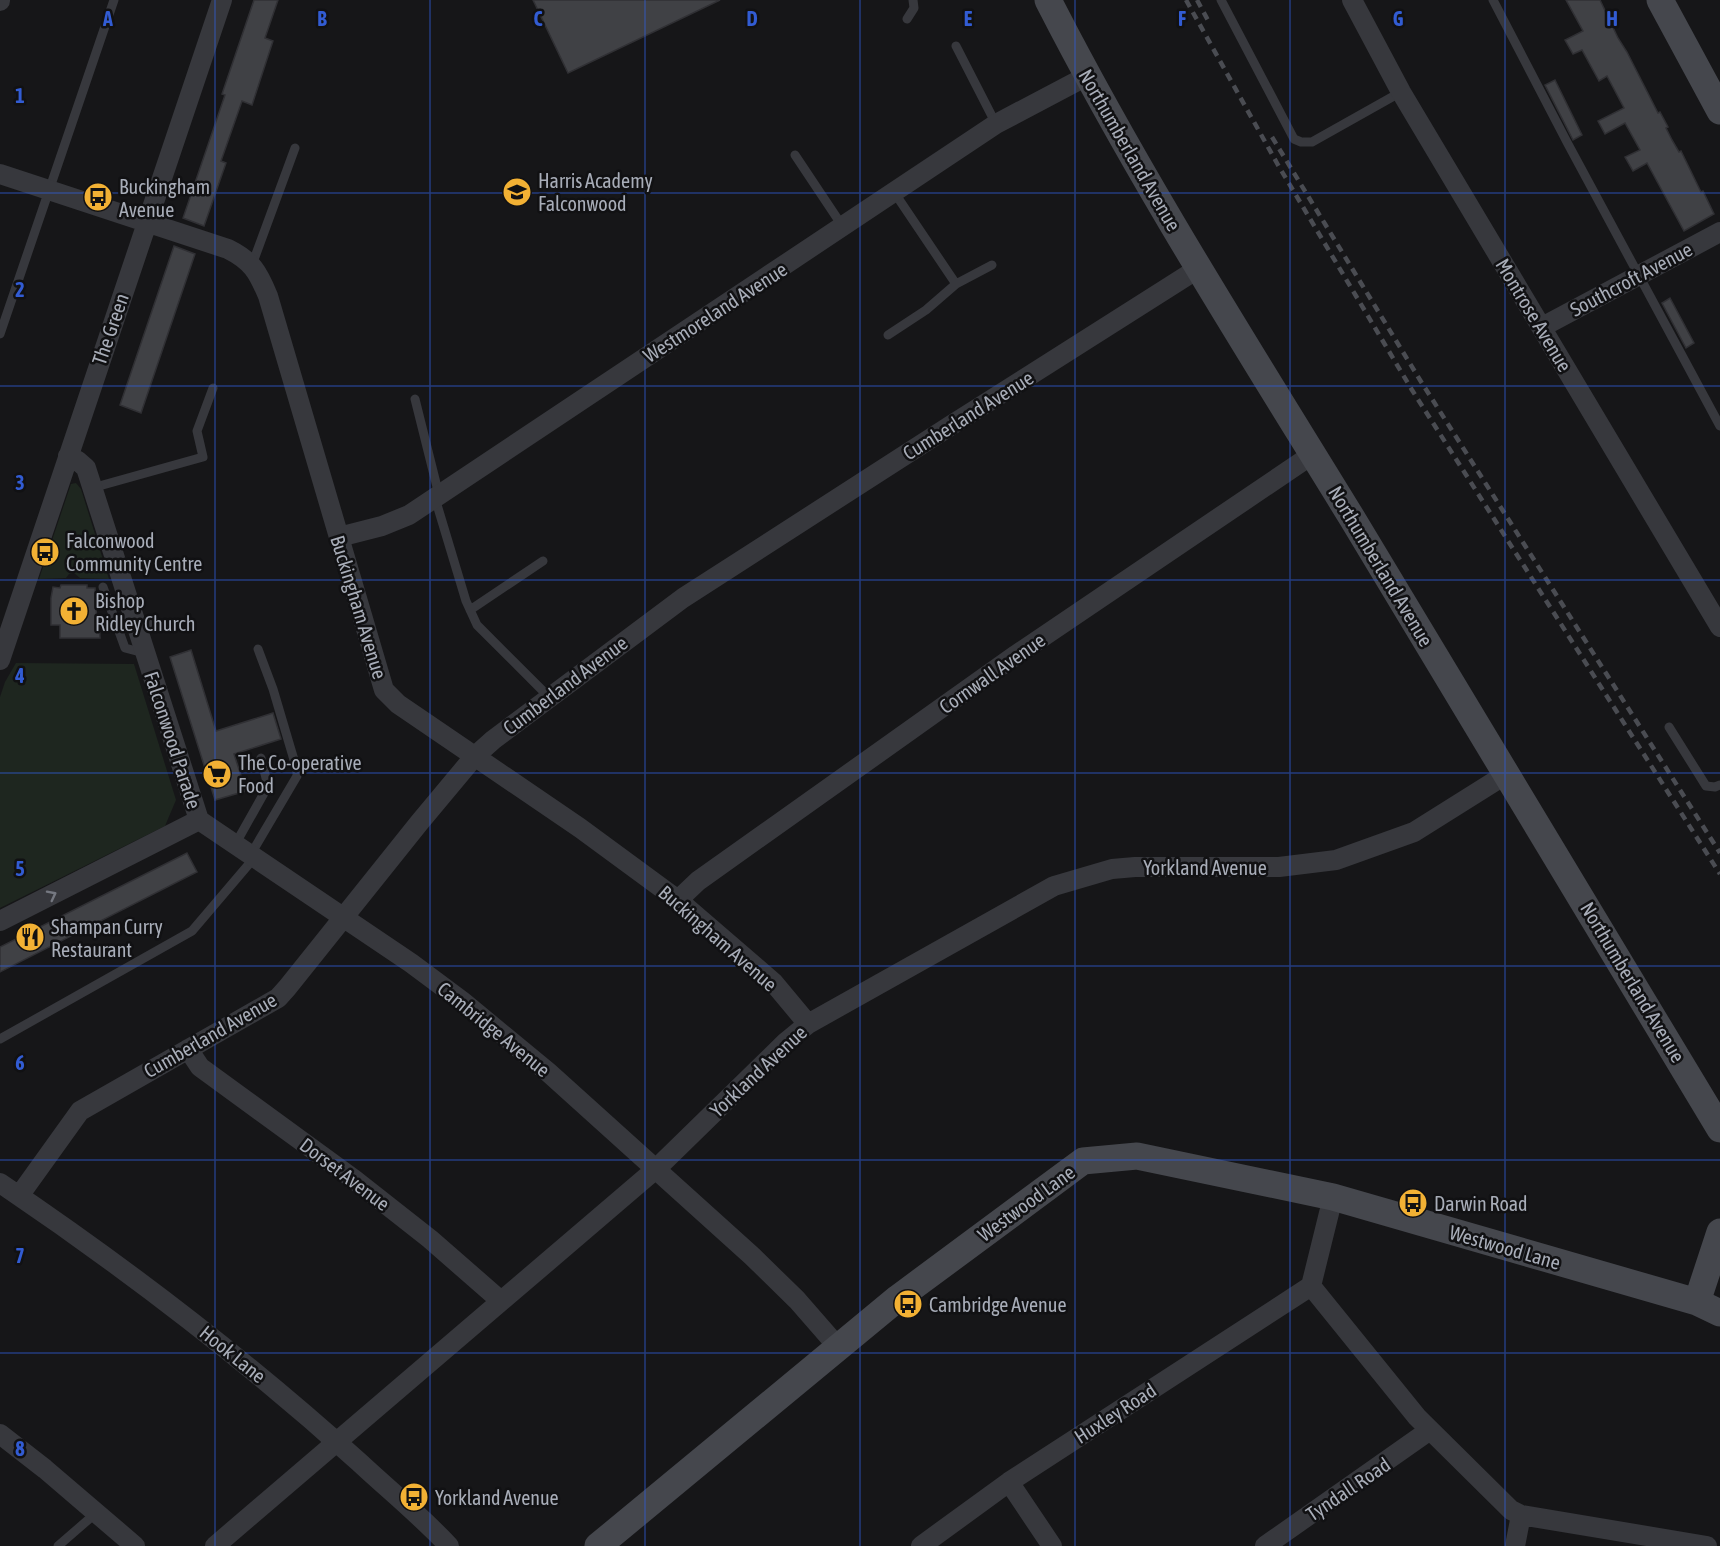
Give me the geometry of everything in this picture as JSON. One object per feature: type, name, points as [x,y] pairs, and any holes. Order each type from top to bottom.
[{"type":"street","name":"The Green","points":[[0,660],[222,0]]},
{"type":"street","name":"Northumberland Avenue","points":[[1048,0],[1087,76],[1199,268],[1508,773],[1720,1129]]},
{"type":"street","name":"Montrose Avenue","points":[[1352,0],[1401,92],[1720,627]]},
{"type":"street","points":[[1660,0],[1720,111]]},
{"type":"street","name":"Westmoreland Avenue","points":[[339,537],[397,521],[996,124],[1087,76]]},
{"type":"street","name":"Buckingham Avenue","points":[[0,174],[228,249],[242,256],[252,265],[268,296],[384,690],[398,704],[580,828],[678,900],[773,982],[808,1024]]},
{"type":"street","name":"Southcroft Avenue","points":[[1542,327],[1720,232]]},
{"type":"street","name":"Cumberland Avenue","points":[[19,1196],[80,1111],[278,998],[474,757],[493,740],[683,598],[1199,268]]},
{"type":"street","name":"Cornwall Avenue","points":[[678,900],[698,881],[1016,655],[1313,454]]},
{"type":"street","name":"Falconwood Parade","points":[[0,921],[199,820],[146,654],[146,625],[86,468],[78,460],[68,456]]},
{"type":"street","name":"Yorkland Avenue","points":[[215,1546],[657,1168],[786,1042],[808,1024],[1054,886],[1112,868],[1279,867],[1336,860],[1414,832],[1508,773]]},
{"type":"street","name":"Cambridge Avenue","points":[[199,820],[411,963],[462,1001],[548,1072],[657,1168],[797,1300],[838,1347]]},
{"type":"street","name":"Dorset Avenue","points":[[188,1049],[200,1067],[355,1180],[430,1239],[501,1301]]},
{"type":"street","name":"Westwood Lane","points":[[598,1546],[923,1278],[1083,1161],[1137,1156],[1333,1197],[1708,1307]]},
{"type":"street","name":"Hook Lane","points":[[0,1183],[181,1312],[336,1442],[449,1546]]},
{"type":"street","points":[[1333,1197],[1311,1286],[1430,1430],[1505,1506],[1521,1515],[1707,1546]]},
{"type":"street","points":[[1708,1307],[1720,1232]]},
{"type":"street","name":"Huxley Road","points":[[921,1546],[1009,1482],[1311,1286]]},
{"type":"street","name":"Tyndall Road","points":[[1265,1546],[1430,1430]]},
{"type":"street","points":[[0,1434],[135,1546]]},
{"type":"street","points":[[1009,1482],[1052,1546]]},
{"type":"street","points":[[1515,1546],[1521,1515]]},
{"type":"lane","points":[[0,334],[114,0]]},
{"type":"lane","points":[[907,19],[914,8],[913,0]]},
{"type":"lane","points":[[1221,0],[1294,139],[1301,142],[1312,142],[1401,92]]},
{"type":"lane","points":[[1493,0],[1720,426]]},
{"type":"lane","points":[[956,46],[996,124]]},
{"type":"lane","points":[[252,265],[295,148]]},
{"type":"lane","points":[[795,155],[843,227]]},
{"type":"lane","points":[[894,192],[956,284]]},
{"type":"lane","points":[[888,335],[926,310],[956,284],[992,265]]},
{"type":"lane","points":[[92,488],[203,457],[197,431],[213,388]]},
{"type":"lane","points":[[415,399],[437,496],[470,610],[477,625],[549,697]]},
{"type":"lane","points":[[470,610],[543,561]]},
{"type":"lane","points":[[103,587],[125,648],[146,654]]},
{"type":"lane","points":[[0,1039],[192,931],[295,783],[297,770],[258,649]]},
{"type":"lane","points":[[1669,727],[1706,786],[1720,785]]},
{"type":"lane","points":[[247,851],[268,786],[261,758]]},
{"type":"lane","points":[[58,1546],[96,1513]]},
{"type":"shaded area","points":[[76,483],[81,489],[109,579],[80,578],[74,573],[69,574],[66,578],[39,579],[71,484]]},
{"type":"shaded area","points":[[16,663],[134,664],[176,800],[165,826],[0,908],[0,697],[5,682]]},
{"type":"building","points":[[254,0],[278,0],[265,38],[273,41],[252,105],[242,101],[221,161],[226,163],[204,226],[183,218],[225,95],[222,94]]},
{"type":"building","points":[[533,0],[720,0],[568,73]]},
{"type":"building","points":[[1566,0],[1600,0],[1658,113],[1660,112],[1668,127],[1666,128],[1672,140],[1679,152],[1681,151],[1714,214],[1684,231],[1647,163],[1633,171],[1625,157],[1640,150],[1625,123],[1605,134],[1598,121],[1624,108],[1607,76],[1599,81],[1582,50],[1573,54],[1565,40],[1583,31]]},
{"type":"building","points":[[1555,80],[1582,135],[1573,140],[1545,85]]},
{"type":"building","points":[[174,246],[195,254],[141,413],[120,405]]},
{"type":"building","points":[[1670,298],[1694,343],[1686,348],[1662,303]]},
{"type":"building","name":"Bishop Ridley Church","points":[[61,585],[87,585],[87,588],[95,588],[100,638],[60,638],[60,625],[51,625],[51,598],[53,587],[60,588]]},
{"type":"building","points":[[191,650],[216,731],[273,713],[281,739],[234,754],[246,791],[215,800],[170,657]]},
{"type":"building","points":[[187,853],[197,872],[0,972],[0,947]]},
{"type":"railway","points":[[1186,0],[1278,165],[1412,390],[1720,874]]},
{"type":"railway","points":[[1197,0],[1210,24]]},
{"type":"railway","points":[[1272,137],[1420,380],[1720,853]]},
{"type":"place","name":"Harris Academy Falconwood","points":[[517,192]]},
{"type":"place","name":"Buckingham Avenue","points":[[98,197]]},
{"type":"place","name":"Falconwood Community Centre","points":[[45,552]]},
{"type":"place","name":"Bishop Ridley Church","points":[[74,611]]},
{"type":"place","name":"The Co-operative Food","points":[[217,774]]},
{"type":"place","name":"Shampan Curry Restaurant","points":[[30,937]]},
{"type":"place","name":"Darwin Road","points":[[1413,1203]]},
{"type":"place","name":"Cambridge Avenue","points":[[908,1304]]},
{"type":"place","name":"Yorkland Avenue","points":[[414,1497]]}]
